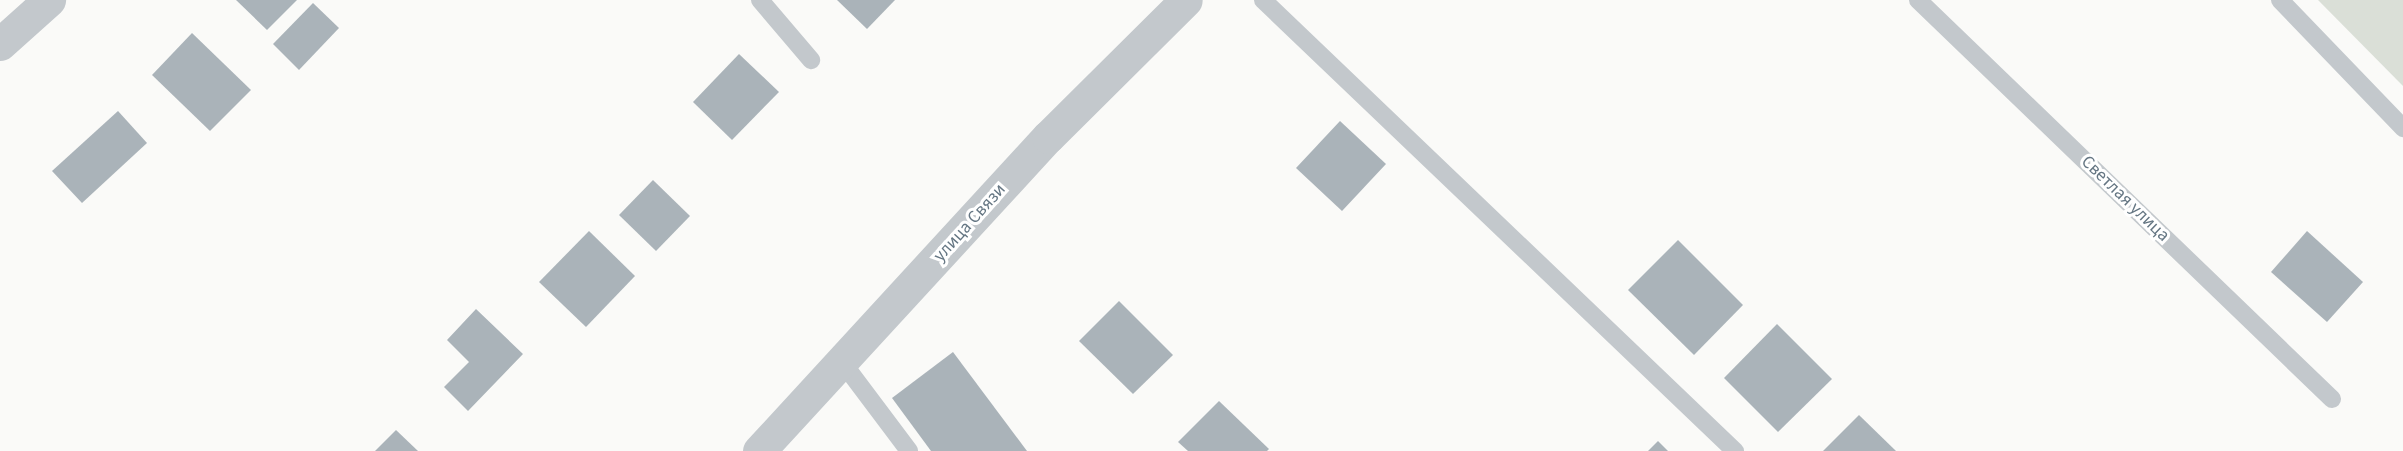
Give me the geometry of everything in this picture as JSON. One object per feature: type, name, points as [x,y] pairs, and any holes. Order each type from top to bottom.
[{"type":"street","points":[[0,44],[49,0]]},
{"type":"street","name":"улица Связи","points":[[759,451],[843,363],[1048,137],[1186,0]]},
{"type":"lane","points":[[760,0],[811,60]]},
{"type":"lane","points":[[1263,0],[1735,451]]},
{"type":"lane","name":"Светлая улица","points":[[1918,0],[2332,399]]},
{"type":"lane","points":[[2280,0],[2403,128]]},
{"type":"lane","points":[[843,363],[909,451]]},
{"type":"shaded area","points":[[2318,0],[2403,0],[2403,86]]},
{"type":"building","points":[[236,0],[297,0],[267,30]]},
{"type":"building","points":[[837,0],[895,0],[867,29]]},
{"type":"building","points":[[313,3],[339,28],[299,70],[273,44]]},
{"type":"building","points":[[192,33],[251,90],[210,131],[152,75]]},
{"type":"building","points":[[739,54],[779,92],[732,140],[693,102]]},
{"type":"building","points":[[118,111],[147,143],[82,203],[52,171]]},
{"type":"building","points":[[1340,121],[1386,164],[1342,211],[1296,168]]},
{"type":"building","points":[[653,180],[690,216],[656,251],[619,215]]},
{"type":"building","points":[[589,231],[635,276],[586,327],[539,282]]},
{"type":"building","points":[[2307,231],[2363,282],[2327,322],[2271,272]]},
{"type":"building","points":[[1678,240],[1743,305],[1694,355],[1628,290]]},
{"type":"building","points":[[1119,301],[1173,355],[1133,394],[1079,341]]},
{"type":"building","points":[[476,309],[523,354],[468,411],[444,387],[469,362],[447,340]]},
{"type":"building","points":[[1777,324],[1832,379],[1778,432],[1724,378]]},
{"type":"building","points":[[953,352],[1027,451],[931,451],[892,398]]},
{"type":"building","points":[[1219,401],[1269,449],[1267,451],[1188,451],[1178,442]]},
{"type":"building","points":[[1859,415],[1896,451],[1823,451]]},
{"type":"building","points":[[396,430],[418,451],[375,451]]},
{"type":"building","points":[[1658,441],[1668,451],[1648,451]]}]
